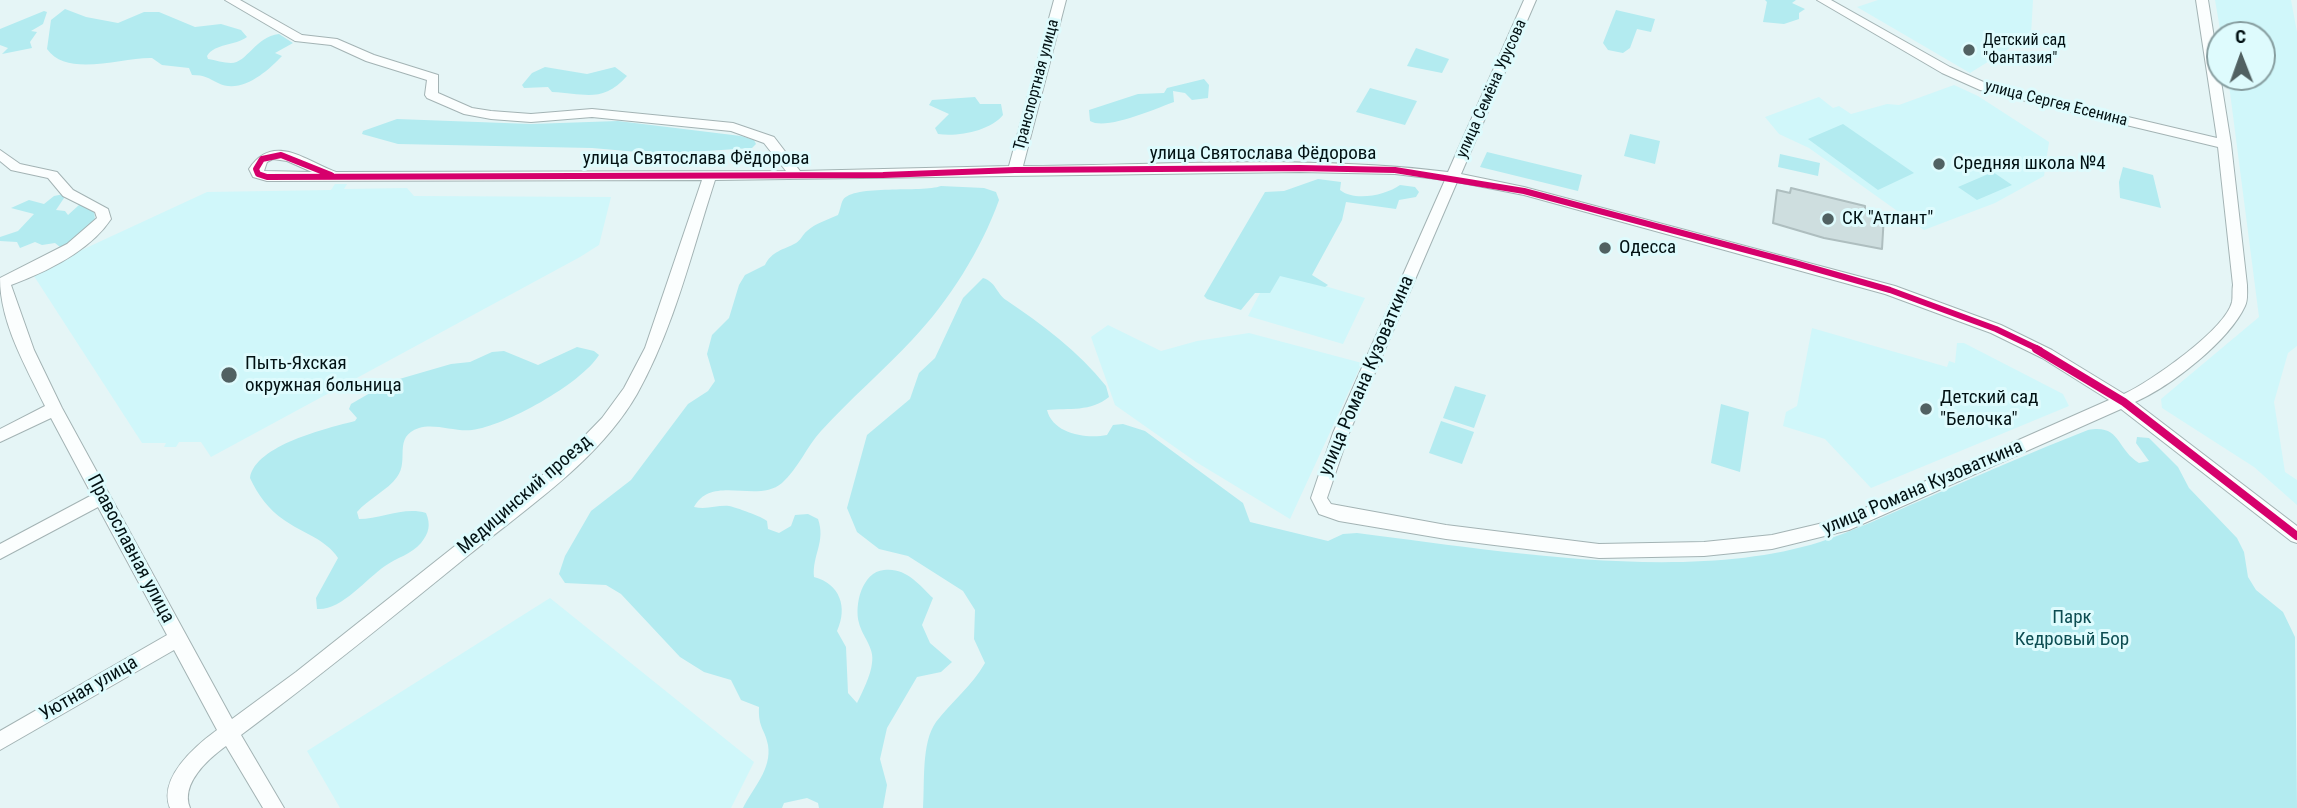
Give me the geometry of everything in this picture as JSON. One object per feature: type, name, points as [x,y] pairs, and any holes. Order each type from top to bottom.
[{"type":"street","points":[[231,0],[299,38],[333,42],[370,58],[434,78],[431,95],[470,111],[531,118],[592,113],[733,127],[769,140],[796,175]]},
{"type":"street","name":"Транспортная улица","points":[[1015,170],[1060,0]]},
{"type":"street","name":"улица Семёна Урусова","points":[[1452,177],[1530,0]]},
{"type":"street","name":"улица Сергея Есенина","points":[[1823,0],[1946,70],[1984,87],[2224,144]]},
{"type":"street","name":"улица Романа Кузоваткина","points":[[1452,177],[1341,433],[1319,498],[1320,503],[1332,512],[1446,532],[1600,551],[1704,549],[1772,542],[1843,525],[2124,402],[2148,390],[2208,345],[2227,326],[2237,309],[2240,285],[2224,144],[2202,0]]},
{"type":"street","points":[[0,154],[16,167],[52,175],[68,193],[95,205],[104,213],[100,225],[87,238],[2,284]]},
{"type":"street","name":"улица Святослава Фёдорова","points":[[331,176],[320,173],[298,159],[278,155],[265,159],[257,166],[258,174],[267,177],[1372,169],[1452,177],[1606,212],[1890,290],[2028,344],[2124,402],[2297,536]]},
{"type":"street","name":"Медицинский проезд","points":[[180,808],[176,798],[188,769],[201,753],[529,497],[574,458],[608,422],[630,392],[653,348],[710,175]]},
{"type":"street","name":"Православная улица","points":[[2,284],[8,328],[229,733],[274,808]]},
{"type":"street","points":[[0,436],[54,409]]},
{"type":"street","points":[[0,552],[102,497]]},
{"type":"street","name":"Уютная улица","points":[[0,741],[178,638]]},
{"type":"shaded area","name":"Детский сад \"Фантазия\"","points":[[1878,0],[2033,0],[2031,35],[1970,73],[1857,7]]},
{"type":"shaded area","points":[[2215,0],[2291,0],[2297,32],[2297,346],[2288,353],[2274,402],[2285,472],[2297,480],[2297,505],[2254,467],[2162,408],[2161,399],[2259,317],[2230,91],[2276,91],[2276,21],[2219,21]]},
{"type":"shaded area","name":"Средняя школа №4","points":[[1954,85],[1978,96],[2049,142],[2044,176],[1995,203],[1924,230],[1809,148],[1779,134],[1765,117],[1819,97],[1833,108],[1839,106],[1851,114],[1887,104],[1899,105]]},
{"type":"shaded area","name":"Пыть-Яхская окружная больница","points":[[335,184],[347,184],[344,189],[407,188],[414,196],[611,197],[599,245],[211,457],[201,442],[179,442],[176,447],[164,447],[166,443],[142,443],[32,273],[207,192],[331,190]]},
{"type":"shaded area","points":[[1272,270],[1365,298],[1343,344],[1248,316]]},
{"type":"shaded area","points":[[1108,325],[1161,351],[1197,341],[1249,333],[1362,363],[1290,519],[1196,462],[1115,405],[1091,337]]},
{"type":"shaded area","name":"Детский сад \"Белочка\"","points":[[1812,328],[1947,367],[1949,361],[1955,363],[1957,343],[1964,343],[2063,394],[2069,406],[1871,488],[1825,439],[1783,426],[1786,412],[1797,406]]},
{"type":"shaded area","points":[[550,598],[754,762],[731,808],[340,808],[307,751]]},
{"type":"green space","points":[[1765,0],[1796,0],[1792,3],[1805,9],[1799,13],[1799,19],[1784,24],[1763,22],[1767,2]]},
{"type":"green space","points":[[65,9],[86,17],[118,23],[144,12],[159,12],[195,27],[221,24],[241,30],[247,37],[215,49],[207,56],[208,59],[225,63],[237,62],[257,44],[271,36],[279,34],[293,43],[275,53],[282,56],[253,80],[227,86],[203,76],[192,75],[189,68],[162,65],[152,58],[81,64],[56,58],[47,49],[51,20]]},
{"type":"green space","points":[[1616,10],[1655,19],[1651,32],[1637,29],[1630,48],[1623,53],[1608,50],[1603,43]]},
{"type":"green space","points":[[47,12],[43,24],[31,31],[37,32],[30,42],[32,48],[2,54],[8,48],[0,45],[0,29]]},
{"type":"green space","points":[[1416,48],[1449,59],[1442,73],[1407,66]]},
{"type":"green space","points":[[545,67],[587,74],[615,67],[627,76],[618,85],[601,94],[552,92],[548,87],[524,88],[522,85],[532,73]]},
{"type":"green space","points":[[1204,79],[1209,85],[1208,98],[1192,100],[1185,93],[1173,91],[1174,102],[1144,113],[1107,123],[1090,121],[1089,110],[1138,94],[1164,93],[1167,88]]},
{"type":"green space","points":[[1370,88],[1417,101],[1405,125],[1356,112]]},
{"type":"green space","points":[[975,97],[980,104],[1001,104],[1003,115],[990,125],[973,132],[938,134],[935,128],[949,114],[929,105],[932,100]]},
{"type":"green space","points":[[397,119],[531,124],[618,121],[741,136],[754,140],[756,144],[752,148],[660,154],[592,148],[398,144],[362,134],[363,131]]},
{"type":"green space","points":[[1843,124],[1914,173],[1878,190],[1808,139]]},
{"type":"green space","points":[[1630,134],[1660,141],[1655,164],[1624,156]]},
{"type":"green space","points":[[1487,152],[1582,175],[1578,191],[1480,167]]},
{"type":"green space","points":[[1780,154],[1820,163],[1818,176],[1778,167]]},
{"type":"green space","points":[[2123,167],[2153,175],[2161,208],[2120,198],[2119,182]]},
{"type":"green space","points":[[1993,172],[2012,185],[1977,200],[1958,187]]},
{"type":"green space","points":[[1318,179],[1341,182],[1340,190],[1354,196],[1379,194],[1400,185],[1415,187],[1419,192],[1416,197],[1399,200],[1396,209],[1346,202],[1342,220],[1312,275],[1328,285],[1325,287],[1280,276],[1270,293],[1255,293],[1241,310],[1207,299],[1204,296],[1265,192],[1284,191]]},
{"type":"green space","points":[[941,186],[984,188],[996,192],[999,200],[973,256],[939,309],[821,431],[782,483],[772,489],[760,491],[712,492],[702,497],[694,507],[737,508],[764,519],[768,529],[779,533],[791,526],[795,515],[808,514],[818,519],[820,542],[814,577],[830,585],[839,598],[842,613],[837,631],[846,647],[848,693],[857,703],[868,678],[872,658],[859,623],[859,599],[865,583],[876,572],[899,571],[917,582],[933,598],[922,625],[930,643],[952,662],[941,672],[917,677],[887,728],[880,759],[887,785],[883,808],[819,808],[818,803],[807,798],[784,803],[782,808],[743,808],[767,762],[768,745],[759,707],[741,700],[731,680],[704,672],[680,657],[621,594],[606,585],[565,583],[559,574],[565,556],[591,511],[631,480],[688,404],[708,391],[715,381],[707,354],[712,335],[729,318],[739,285],[745,275],[765,265],[774,254],[796,243],[814,226],[838,215],[843,200],[849,195],[873,190]]},
{"type":"green space","points":[[66,195],[56,210],[65,211],[68,215],[79,205],[94,206],[95,222],[77,240],[60,247],[55,243],[42,245],[35,242],[20,248],[17,242],[0,241],[0,237],[18,231],[34,214],[11,208],[29,200],[44,204],[54,196]]},
{"type":"green space","name":"Парк Кедровый Бор","points":[[983,278],[991,282],[1006,300],[1072,350],[1106,386],[1109,397],[1095,405],[1047,410],[1056,425],[1071,433],[1090,436],[1107,435],[1113,425],[1123,424],[1145,431],[1243,503],[1250,522],[1328,541],[1343,534],[1357,533],[1529,554],[1651,562],[1711,561],[1767,554],[1846,533],[2088,430],[2099,429],[2113,434],[2139,463],[2149,461],[2136,443],[2137,437],[2149,438],[2178,467],[2189,488],[2237,538],[2244,552],[2248,577],[2256,590],[2283,612],[2295,637],[2297,808],[923,808],[926,752],[931,731],[985,663],[974,639],[975,610],[963,591],[908,556],[879,549],[857,532],[847,508],[867,435],[910,399],[919,373],[935,358],[963,298]]},
{"type":"green space","points":[[577,347],[599,355],[590,366],[560,390],[522,412],[486,427],[459,430],[432,426],[419,428],[406,437],[401,470],[397,477],[357,512],[359,519],[410,511],[426,513],[429,525],[426,536],[413,550],[385,566],[344,600],[317,609],[316,598],[338,558],[320,541],[291,525],[268,506],[250,478],[255,466],[278,447],[355,421],[357,418],[349,409],[351,404],[389,382],[451,364],[470,362],[492,352],[504,351],[538,365]]},
{"type":"green space","points":[[1455,386],[1486,395],[1474,428],[1443,418]]},
{"type":"green space","points":[[1721,404],[1749,412],[1740,472],[1711,463]]},
{"type":"green space","points":[[1441,421],[1474,432],[1462,464],[1429,453]]},
{"type":"building","name":"СК \"Атлант\"","points":[[1791,188],[1865,206],[1865,211],[1884,215],[1882,249],[1824,238],[1773,223],[1777,190],[1790,193]]},
{"type":"cycle path","points":[[331,175],[281,155],[262,159],[256,169],[258,174],[267,177],[883,175],[1015,170],[1300,168],[1395,170],[1452,177],[1524,191],[1795,263],[1890,290],[1996,329],[2047,354],[2124,402],[2297,536]]},
{"type":"place","name":"Детский сад \"Фантазия\"","points":[[1969,50]]},
{"type":"place","name":"Средняя школа №4","points":[[1939,164]]},
{"type":"place","name":"СК \"Атлант\"","points":[[1828,219]]},
{"type":"place","name":"Одесса","points":[[1605,248]]},
{"type":"place","name":"Пыть-Яхская окружная больница","points":[[229,375]]},
{"type":"place","name":"Детский сад \"Белочка\"","points":[[1926,409]]}]
